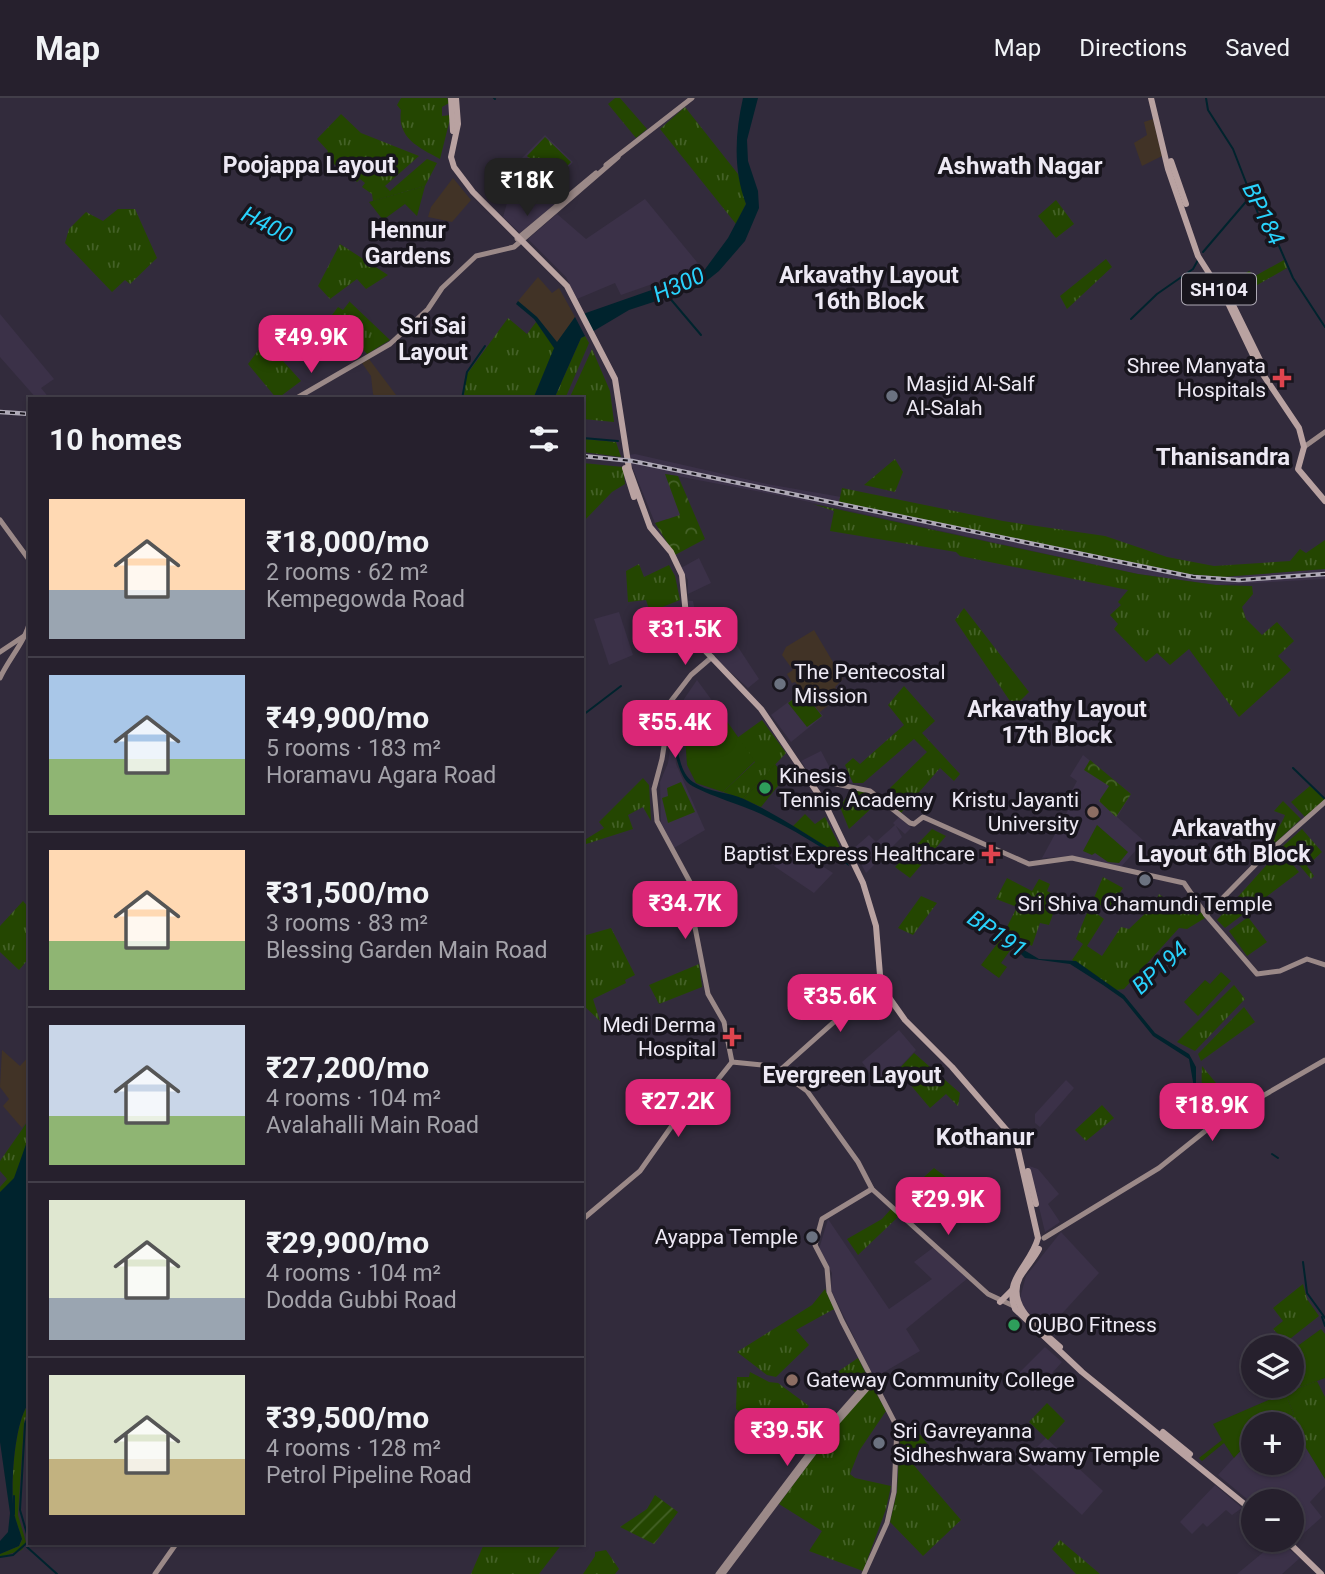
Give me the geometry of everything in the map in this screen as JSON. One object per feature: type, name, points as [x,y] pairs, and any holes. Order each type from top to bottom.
[{"type":"main road","points":[[454,98],[449,163],[463,186],[564,288],[578,313],[611,381],[620,432],[639,502],[650,527],[671,552],[682,575],[686,615],[693,638],[761,709],[808,779],[856,869],[876,926],[878,977],[898,1013],[1012,1135],[1027,1168],[1041,1238],[1038,1251],[1017,1284],[1017,1308]]},
{"type":"main road","name":"SH104","points":[[1153,98],[1168,169],[1198,256],[1228,303],[1260,370],[1295,420],[1305,443],[1298,469],[1325,499]]},
{"type":"main road","points":[[1041,1238],[1014,1280],[1012,1291],[1017,1308],[1088,1372],[1241,1499]]},
{"type":"main road","points":[[1000,1302],[1012,1291]]},
{"type":"main road","points":[[1300,1552],[1323,1574]]},
{"type":"street","points":[[298,397],[397,338],[476,256],[517,242],[692,98]]},
{"type":"street","points":[[1305,443],[1325,432]]},
{"type":"street","points":[[0,520],[28,558]]},
{"type":"street","points":[[0,678],[9,657],[28,629]]},
{"type":"street","points":[[0,652],[27,634]]},
{"type":"street","points":[[584,1218],[640,1171],[676,1120],[708,1092],[732,1062],[724,1022],[708,994],[692,912],[691,884],[657,820],[657,783],[665,760],[677,696],[712,659]]},
{"type":"street","points":[[808,779],[864,789],[909,823],[914,824],[923,817],[1029,864],[1072,858],[1115,870],[1180,881],[1257,974],[1280,971],[1307,959],[1325,965]]},
{"type":"street","points":[[1206,915],[1264,856],[1325,802]]},
{"type":"street","points":[[779,1071],[862,997],[878,977]]},
{"type":"street","points":[[1041,1238],[1159,1168],[1214,1124],[1325,1060]]},
{"type":"street","points":[[732,1062],[762,1065],[779,1071],[807,1091],[858,1162],[872,1189],[1000,1302],[1017,1308]]},
{"type":"street","points":[[864,1574],[887,1523],[894,1492],[897,1427],[829,1292],[827,1268],[815,1245],[822,1219],[872,1189]]},
{"type":"street","points":[[721,1574],[842,1410],[872,1380]]},
{"type":"street","points":[[155,1574],[175,1545]]},
{"type":"shaded area","points":[[1153,119],[1162,156],[1142,166],[1134,143],[1147,135],[1144,122]]},
{"type":"shaded area","points":[[545,135],[573,162],[552,185],[559,201],[520,233],[503,217],[519,161]]},
{"type":"shaded area","points":[[453,178],[471,200],[452,222],[428,217],[431,207]]},
{"type":"shaded area","points":[[645,199],[701,267],[621,295],[615,283],[577,299],[566,277],[528,239],[557,214],[586,239]]},
{"type":"shaded area","points":[[538,277],[552,293],[559,288],[575,317],[557,343],[537,317],[518,301]]},
{"type":"shaded area","points":[[0,314],[54,379],[41,388],[48,397],[35,397],[0,357]]},
{"type":"shaded area","points":[[369,359],[398,397],[375,397],[371,376],[362,363]]},
{"type":"shaded area","points":[[635,454],[767,484],[841,497],[840,502],[1188,574],[1223,577],[1325,569],[1325,579],[1216,585],[1138,574],[782,496],[666,474],[681,515],[655,523],[629,459],[629,455]]},
{"type":"shaded area","points":[[699,558],[711,583],[688,594],[688,580],[681,568]]},
{"type":"shaded area","points":[[688,601],[693,601],[698,625],[719,653],[736,644],[759,679],[748,688],[704,648],[692,627]]},
{"type":"shaded area","points":[[619,612],[633,655],[609,665],[594,619]]},
{"type":"shaded area","points":[[814,630],[843,679],[835,687],[841,695],[820,712],[795,682],[792,683],[787,674],[793,670],[782,655],[786,647]]},
{"type":"shaded area","points":[[697,680],[716,706],[684,721],[684,699]]},
{"type":"shaded area","points":[[803,691],[823,716],[791,742],[771,715]]},
{"type":"shaded area","points":[[673,726],[676,764],[705,830],[674,848],[661,822],[660,782],[668,763]]},
{"type":"shaded area","points":[[821,751],[830,768],[846,771],[853,783],[811,777],[801,761]]},
{"type":"shaded area","name":"Kristu Jayanti University","points":[[1083,755],[1131,794],[1117,817],[1144,841],[1120,868],[1075,856],[1042,858],[1073,801],[1068,798],[1077,781],[1070,776]]},
{"type":"shaded area","points":[[899,817],[911,828],[905,834],[896,826],[902,837],[866,873],[853,849],[869,835],[876,842],[895,825],[893,823]]},
{"type":"shaded area","points":[[786,843],[833,873],[814,893],[774,866]]},
{"type":"shaded area","points":[[899,1030],[916,1050],[881,1087],[862,1062]]},
{"type":"shaded area","points":[[2,1050],[20,1066],[28,1057],[28,1120],[22,1128],[3,1106],[9,1099],[0,1087]]},
{"type":"shaded area","points":[[1066,1080],[1074,1088],[1040,1127],[1035,1123],[1035,1114]]},
{"type":"shaded area","points":[[1029,1166],[1038,1169],[1059,1194],[1048,1204],[1060,1222],[1045,1232]]},
{"type":"shaded area","points":[[828,1219],[889,1309],[932,1279],[914,1262],[934,1247],[968,1278],[906,1329],[920,1351],[874,1378],[831,1290],[832,1273],[819,1249]]},
{"type":"shaded area","points":[[1061,1232],[1099,1273],[1047,1330],[1024,1308],[1020,1298],[1026,1276]]},
{"type":"shaded area","points":[[1045,1347],[1062,1362],[1035,1392],[1019,1373]]},
{"type":"shaded area","points":[[1046,1438],[1103,1491],[1082,1515],[1023,1461]]},
{"type":"shaded area","points":[[1304,1445],[1325,1479],[1325,1486],[1310,1502],[1322,1517],[1304,1533],[1304,1489],[1241,1489],[1241,1494],[1218,1475],[1241,1450],[1241,1475],[1304,1475]]},
{"type":"shaded area","points":[[1215,1485],[1241,1507],[1232,1515],[1226,1510],[1207,1527],[1203,1523],[1192,1534],[1180,1522]]},
{"type":"shaded area","points":[[1264,1552],[1293,1552],[1300,1558],[1282,1574],[1237,1574]]},
{"type":"green space","points":[[401,98],[447,98],[449,103],[442,107],[442,116],[451,115],[440,159],[417,146],[406,135],[402,128],[401,110],[397,105]]},
{"type":"green space","points":[[615,98],[620,98],[647,129],[636,138],[608,104]]},
{"type":"green space","points":[[685,107],[738,174],[746,204],[736,224],[660,129]]},
{"type":"green space","points":[[341,114],[361,133],[419,156],[385,186],[390,191],[427,159],[437,163],[425,186],[373,201],[372,194],[362,187],[365,183],[360,179],[357,182],[325,157],[328,151],[317,139]]},
{"type":"green space","points":[[545,137],[571,162],[553,181],[527,156]]},
{"type":"green space","points":[[425,186],[417,216],[405,204],[383,220],[369,202]]},
{"type":"green space","points":[[1056,200],[1074,224],[1056,238],[1038,216]]},
{"type":"green space","points":[[118,209],[135,209],[157,258],[130,284],[125,280],[112,292],[65,243],[69,229],[86,212],[103,221]]},
{"type":"green space","points":[[340,244],[388,275],[366,289],[357,279],[330,299],[318,286]]},
{"type":"green space","points":[[1106,259],[1112,267],[1067,309],[1060,296]]},
{"type":"green space","points":[[1284,260],[1287,268],[1233,299],[1224,286],[1249,271],[1255,276]]},
{"type":"green space","points":[[350,301],[390,340],[367,354],[332,315],[338,307],[343,310]]},
{"type":"green space","points":[[508,318],[527,334],[536,322],[555,348],[534,397],[464,397],[465,377]]},
{"type":"green space","points":[[585,336],[589,343],[566,397],[555,397],[581,338]]},
{"type":"green space","points":[[265,341],[301,381],[280,397],[275,397],[248,364]]},
{"type":"green space","points":[[592,349],[610,391],[614,422],[584,419],[584,397],[570,397]]},
{"type":"green space","points":[[584,439],[616,442],[621,457],[584,452]]},
{"type":"green space","points":[[895,459],[903,472],[895,492],[864,485]]},
{"type":"green space","points":[[584,463],[623,467],[625,484],[612,492],[584,521]]},
{"type":"green space","points":[[665,474],[678,476],[705,539],[675,555],[655,523],[680,515]]},
{"type":"green space","points":[[842,488],[1003,521],[1105,536],[1167,557],[1214,566],[1290,561],[1300,549],[1306,553],[1325,540],[1325,569],[1223,577],[1188,574],[839,502]]},
{"type":"green space","points":[[813,504],[1138,574],[1216,585],[1252,586],[1253,594],[1242,607],[1246,619],[1262,635],[1277,622],[1294,641],[1278,656],[1291,670],[1239,717],[1189,649],[1170,665],[1157,653],[1146,662],[1114,629],[1118,624],[1110,615],[1121,605],[1118,602],[1128,590],[960,556],[956,552],[830,531],[834,511]]},
{"type":"green space","points":[[639,564],[644,577],[669,565],[675,576],[680,600],[650,612],[646,600],[628,602],[626,571]]},
{"type":"green space","points":[[964,608],[1029,692],[1014,707],[955,620]]},
{"type":"green space","points":[[904,686],[935,721],[922,733],[960,774],[954,781],[940,768],[901,813],[890,803],[897,795],[890,788],[927,752],[914,739],[863,783],[853,783],[845,765],[853,758],[860,764],[904,725],[888,705]]},
{"type":"green space","points":[[803,692],[822,716],[807,727],[788,703]]},
{"type":"green space","points":[[716,706],[755,761],[723,792],[696,783],[687,765],[684,721]]},
{"type":"green space","points":[[762,720],[786,753],[743,799],[723,792],[755,762],[737,738]]},
{"type":"green space","points":[[1090,760],[1131,794],[1116,817],[1099,801],[1109,786],[1084,770]]},
{"type":"green space","name":"Kinesis Tennis Academy","points":[[775,764],[785,777],[761,807],[743,799]]},
{"type":"green space","points":[[643,778],[649,785],[651,821],[643,807],[628,815],[633,829],[584,845],[584,840],[604,828],[599,822]]},
{"type":"green space","points":[[681,782],[695,812],[668,823],[662,798],[668,796],[667,788]]},
{"type":"green space","points":[[1310,786],[1325,799],[1305,817],[1291,802]]},
{"type":"green space","points":[[851,790],[863,791],[877,803],[849,829],[840,807]]},
{"type":"green space","points":[[1283,801],[1301,819],[1263,854],[1258,848],[1274,833],[1285,815],[1274,811]]},
{"type":"green space","points":[[805,814],[815,824],[825,817],[846,859],[793,826]]},
{"type":"green space","points":[[1097,825],[1128,852],[1119,863],[1108,862],[1095,853],[1092,855],[1083,851]]},
{"type":"green space","points":[[932,829],[946,836],[910,878],[895,867]]},
{"type":"green space","points":[[1302,829],[1322,852],[1307,866],[1314,876],[1311,879],[1283,846]]},
{"type":"green space","points":[[1280,850],[1299,872],[1225,928],[1217,920]]},
{"type":"green space","points":[[1103,877],[1123,888],[1109,911],[1093,900]]},
{"type":"green space","points":[[1007,878],[1032,891],[1039,879],[1050,884],[1047,891],[1059,897],[1049,925],[1040,923],[1032,946],[1005,931],[1017,907],[996,899]]},
{"type":"green space","points":[[1159,894],[1184,913],[1192,912],[1197,916],[1201,912],[1205,918],[1187,929],[1179,928],[1124,989],[1116,990],[1072,960],[1083,944],[1076,939],[1089,908],[1104,919],[1087,946],[1102,956],[1121,927],[1129,929],[1154,905]]},
{"type":"green space","points":[[921,896],[937,903],[913,935],[898,928]]},
{"type":"green space","points":[[23,901],[28,907],[28,959],[19,970],[0,952],[0,926]]},
{"type":"green space","points":[[1248,917],[1267,942],[1247,956],[1229,931]]},
{"type":"green space","points":[[611,928],[635,975],[625,980],[626,983],[593,999],[600,1021],[584,1006],[584,936]]},
{"type":"green space","points":[[1000,940],[1012,948],[1001,963],[1007,967],[999,978],[981,965]]},
{"type":"green space","points":[[699,964],[702,987],[659,1004],[649,985]]},
{"type":"green space","points":[[1221,972],[1231,981],[1198,1016],[1184,1002],[1205,980],[1210,984]]},
{"type":"green space","points":[[1234,985],[1245,999],[1195,1051],[1177,1042]]},
{"type":"green space","points":[[1244,1007],[1255,1022],[1201,1061],[1198,1054]]},
{"type":"green space","points":[[914,1053],[960,1093],[958,1106],[946,1094],[930,1108],[898,1070]]},
{"type":"green space","points":[[1202,1066],[1225,1094],[1216,1100],[1219,1118],[1203,1095]]},
{"type":"green space","points":[[1102,1105],[1114,1118],[1086,1141],[1075,1130]]},
{"type":"green space","points":[[28,1121],[26,1148],[19,1170],[0,1192],[0,1187],[7,1179],[0,1171],[0,1161]]},
{"type":"green space","points":[[934,1168],[954,1183],[919,1224],[896,1202]]},
{"type":"green space","points":[[891,1209],[899,1216],[858,1255],[847,1239],[882,1219]]},
{"type":"green space","points":[[1303,1284],[1307,1299],[1319,1316],[1295,1335],[1279,1335],[1273,1329],[1283,1321],[1273,1308]]},
{"type":"green space","points":[[825,1289],[834,1309],[796,1330],[809,1345],[776,1377],[767,1375],[737,1352],[812,1305]]},
{"type":"green space","points":[[1321,1329],[1325,1334],[1325,1378],[1304,1386],[1304,1341]]},
{"type":"green space","points":[[858,1358],[868,1378],[855,1392],[836,1373]]},
{"type":"green space","points":[[750,1372],[769,1382],[778,1383],[809,1406],[780,1445],[736,1409],[737,1377],[749,1377]]},
{"type":"green space","points":[[1317,1381],[1325,1397],[1325,1479],[1304,1445],[1304,1412],[1293,1412],[1287,1398],[1304,1398],[1304,1386]]},
{"type":"green space","points":[[872,1386],[886,1411],[859,1451],[850,1474],[855,1478],[891,1486],[886,1509],[863,1571],[809,1551],[822,1531],[779,1504],[839,1423]]},
{"type":"green space","points":[[1273,1398],[1287,1398],[1293,1412],[1241,1412],[1241,1450],[1234,1458],[1224,1443],[1202,1461],[1199,1458],[1222,1440],[1213,1424]]},
{"type":"green space","points":[[1047,1403],[1065,1421],[1048,1440],[1029,1422]]},
{"type":"green space","points":[[28,1406],[24,1423],[18,1515],[26,1542],[22,1550],[0,1557],[0,1554],[19,1546],[22,1540],[14,1513],[13,1472],[17,1438]]},
{"type":"green space","points":[[915,1428],[929,1446],[916,1457],[899,1451],[900,1439]]},
{"type":"green space","points":[[899,1455],[911,1462],[961,1520],[923,1556],[890,1522],[897,1492]]},
{"type":"green space","points":[[655,1495],[678,1512],[654,1544],[620,1527],[647,1509]]},
{"type":"green space","points":[[1060,1540],[1100,1574],[1076,1574],[1052,1549]]},
{"type":"green space","points":[[484,1545],[561,1545],[539,1574],[471,1574]]},
{"type":"green space","points":[[606,1550],[619,1569],[615,1574],[583,1574],[595,1552]]},
{"type":"water","name":"H300","points":[[743,98],[758,98],[747,140],[748,161],[758,191],[759,208],[745,241],[719,271],[699,287],[629,310],[592,332],[583,314],[703,272],[728,238],[746,204],[737,165],[738,125]]},
{"type":"water","points":[[518,301],[537,317],[557,342],[575,317],[585,336],[581,338],[555,397],[534,397],[554,348],[534,319],[516,304]]},
{"type":"water","points":[[680,700],[677,732],[679,755],[686,775],[693,782],[744,799],[770,813],[846,859],[849,866],[773,820],[687,782],[678,765],[673,741],[673,717]]},
{"type":"water","points":[[980,918],[1025,943],[1024,950],[1039,959],[1076,961],[1124,995],[1155,1033],[1189,1054],[1196,1067],[1196,1090],[1200,1106],[1208,1117],[1205,1120],[1198,1110],[1189,1059],[1153,1036],[1123,999],[1070,964],[1025,958],[1007,940],[978,923]]},
{"type":"water","points":[[28,1139],[28,1406],[17,1438],[13,1488],[14,1513],[22,1539],[19,1546],[0,1554],[0,1541],[8,1532],[10,1513],[0,1442],[0,1192],[14,1178]]},
{"type":"waterway","name":"BP184","points":[[1206,98],[1208,110],[1233,149],[1259,216],[1273,232],[1293,278],[1325,327]]},
{"type":"waterway","points":[[1203,252],[1250,197]]},
{"type":"waterway","points":[[1131,319],[1157,294],[1193,269],[1198,260]]},
{"type":"waterway","name":"H300","points":[[668,296],[701,335]]},
{"type":"waterway","points":[[462,397],[467,372],[485,346]]},
{"type":"waterway","points":[[584,438],[618,441]]},
{"type":"waterway","name":"BP191","points":[[584,714],[621,686]]},
{"type":"waterway","points":[[1293,768],[1324,798]]},
{"type":"waterway","name":"BP191","points":[[1272,1154],[1278,1158]]},
{"type":"waterway","name":"BP191","points":[[1303,1262],[1307,1293],[1325,1318]]},
{"type":"waterway","name":"BP191","points":[[1322,1317],[1325,1326]]},
{"type":"waterway","points":[[28,1417],[25,1424],[20,1510],[28,1538]]},
{"type":"waterway","points":[[14,1496],[14,1514]]},
{"type":"waterway","points":[[0,1557],[13,1555],[28,1542]]},
{"type":"waterway","points":[[27,1547],[57,1574]]},
{"type":"railway","points":[[0,412],[28,414]]},
{"type":"railway","points":[[584,456],[632,461],[1193,577],[1239,580],[1325,574]]},
{"type":"place","name":"Shree Manyata Hospitals","points":[[1282,378]]},
{"type":"place","name":"Masjid Al-Salf Al-Salah","points":[[892,396]]},
{"type":"place","name":"The Pentecostal Mission","points":[[780,684]]},
{"type":"place","name":"Kinesis Tennis Academy","points":[[765,788]]},
{"type":"place","name":"Kristu Jayanti University","points":[[1093,812]]},
{"type":"place","name":"Baptist Express Healthcare","points":[[991,854]]},
{"type":"place","name":"Sri Shiva Chamundi Temple","points":[[1145,880]]},
{"type":"place","name":"Medi Derma Hospital","points":[[732,1037]]},
{"type":"place","name":"Ayappa Temple","points":[[812,1237]]},
{"type":"place","name":"QUBO Fitness","points":[[1014,1325]]},
{"type":"place","name":"Gateway Community College","points":[[792,1380]]},
{"type":"place","name":"Sri Gavreyanna Sidheshwara Swamy Temple","points":[[879,1443]]},
{"type":"district","name":"Poojappa Layout","points":[[309,165]]},
{"type":"district","name":"Ashwath Nagar","points":[[1020,166]]},
{"type":"district","name":"Hennur Gardens","points":[[408,243]]},
{"type":"district","name":"Arkavathy Layout 16th Block","points":[[869,288]]},
{"type":"district","name":"Sri Sai Layout","points":[[433,339]]},
{"type":"district","name":"Thanisandra","points":[[1223,457]]},
{"type":"district","name":"Arkavathy Layout 17th Block","points":[[1057,722]]},
{"type":"district","name":"Arkavathy Layout 6th Block","points":[[1224,841]]},
{"type":"district","name":"Evergreen Layout","points":[[852,1075]]},
{"type":"district","name":"Kothanur","points":[[985,1137]]},
{"type":"water label","name":"H400","points":[[267,225]]},
{"type":"water label","name":"BP194","points":[[1160,968]]}]
